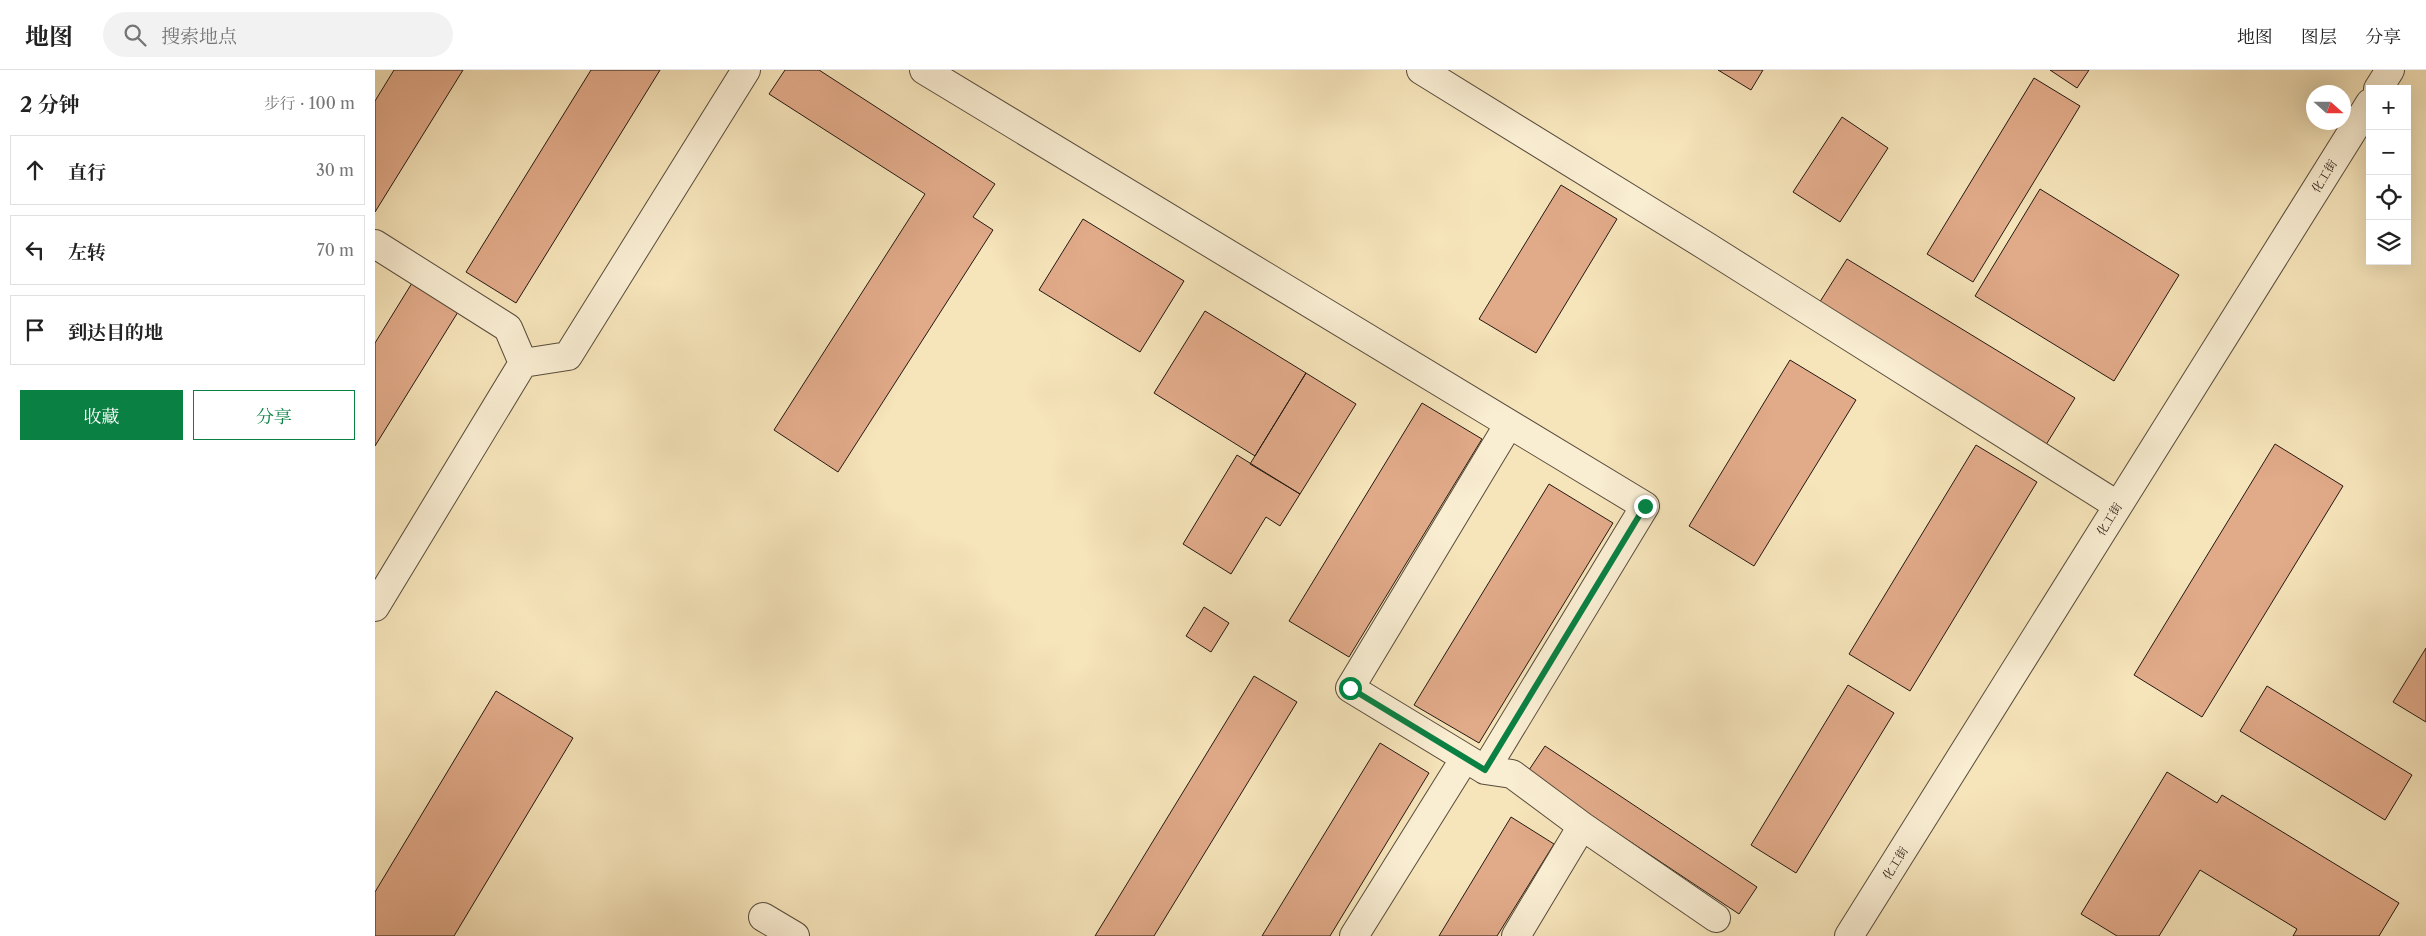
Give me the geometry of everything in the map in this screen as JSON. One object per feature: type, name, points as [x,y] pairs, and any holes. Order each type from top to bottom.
[{"type":"street","points":[[375,607],[523,363],[568,356],[745,70]]},
{"type":"street","points":[[924,70],[1645,506],[1475,764],[1354,936]]},
{"type":"street","points":[[1421,70],[1698,241],[2117,506]]},
{"type":"street","points":[[2381,85],[2390,70]]},
{"type":"street","name":"化工街","points":[[1849,936],[2366,108]]},
{"type":"street","points":[[375,244],[508,328],[523,363]]},
{"type":"street","points":[[1509,424],[1350,688],[1475,764],[1512,774],[1582,826],[1716,918]]},
{"type":"street","points":[[1516,936],[1582,826]]},
{"type":"street","points":[[763,916],[795,936]]},
{"type":"building","points":[[394,70],[463,70],[375,212],[375,101]]},
{"type":"building","points":[[591,70],[660,70],[516,303],[466,272]]},
{"type":"building","points":[[785,70],[819,70],[995,184],[973,217],[993,230],[838,472],[774,430],[925,194],[769,94]]},
{"type":"building","points":[[1718,70],[1763,70],[1751,90]]},
{"type":"building","points":[[2050,70],[2089,70],[2077,88]]},
{"type":"building","points":[[2034,78],[2080,106],[1973,282],[1927,254]]},
{"type":"building","points":[[1842,117],[1888,148],[1840,222],[1793,192]]},
{"type":"building","points":[[1561,185],[1617,219],[1536,353],[1479,319]]},
{"type":"building","points":[[2040,189],[2179,275],[2114,381],[1975,296]]},
{"type":"building","points":[[1083,219],[1184,281],[1140,352],[1039,290]]},
{"type":"building","points":[[1847,259],[2075,398],[2044,448],[1816,308]]},
{"type":"building","points":[[412,283],[458,312],[375,446],[375,343]]},
{"type":"building","points":[[1205,311],[1306,373],[1255,456],[1154,393]]},
{"type":"building","points":[[1790,360],[1856,400],[1754,566],[1689,526]]},
{"type":"building","points":[[1306,373],[1356,404],[1300,494],[1250,464]]},
{"type":"building","points":[[1422,403],[1482,439],[1349,657],[1289,621]]},
{"type":"building","points":[[2275,444],[2343,486],[2202,717],[2134,675]]},
{"type":"building","points":[[1976,445],[2037,482],[1910,691],[1849,654]]},
{"type":"building","points":[[1237,455],[1300,494],[1280,526],[1266,517],[1231,574],[1183,544]]},
{"type":"building","points":[[1549,484],[1613,523],[1479,743],[1414,705]]},
{"type":"building","points":[[1204,607],[1229,623],[1211,652],[1186,636]]},
{"type":"building","points":[[2426,648],[2426,722],[2393,702]]},
{"type":"building","points":[[1254,676],[1297,702],[1154,936],[1095,936]]},
{"type":"building","points":[[1848,685],[1894,713],[1796,873],[1751,845]]},
{"type":"building","points":[[2267,686],[2412,775],[2385,820],[2240,731]]},
{"type":"building","points":[[496,691],[573,738],[454,936],[375,936],[375,892]]},
{"type":"building","points":[[1380,743],[1429,773],[1330,936],[1262,936]]},
{"type":"building","points":[[1545,746],[1757,887],[1739,914],[1527,773]]},
{"type":"building","points":[[2167,772],[2217,803],[2222,795],[2399,903],[2379,936],[2293,936],[2297,929],[2200,870],[2159,936],[2117,936],[2081,914]]},
{"type":"building","points":[[1511,817],[1554,844],[1497,936],[1439,936]]},
{"type":"route","points":[[1350,688],[1485,770],[1645,506]]}]
